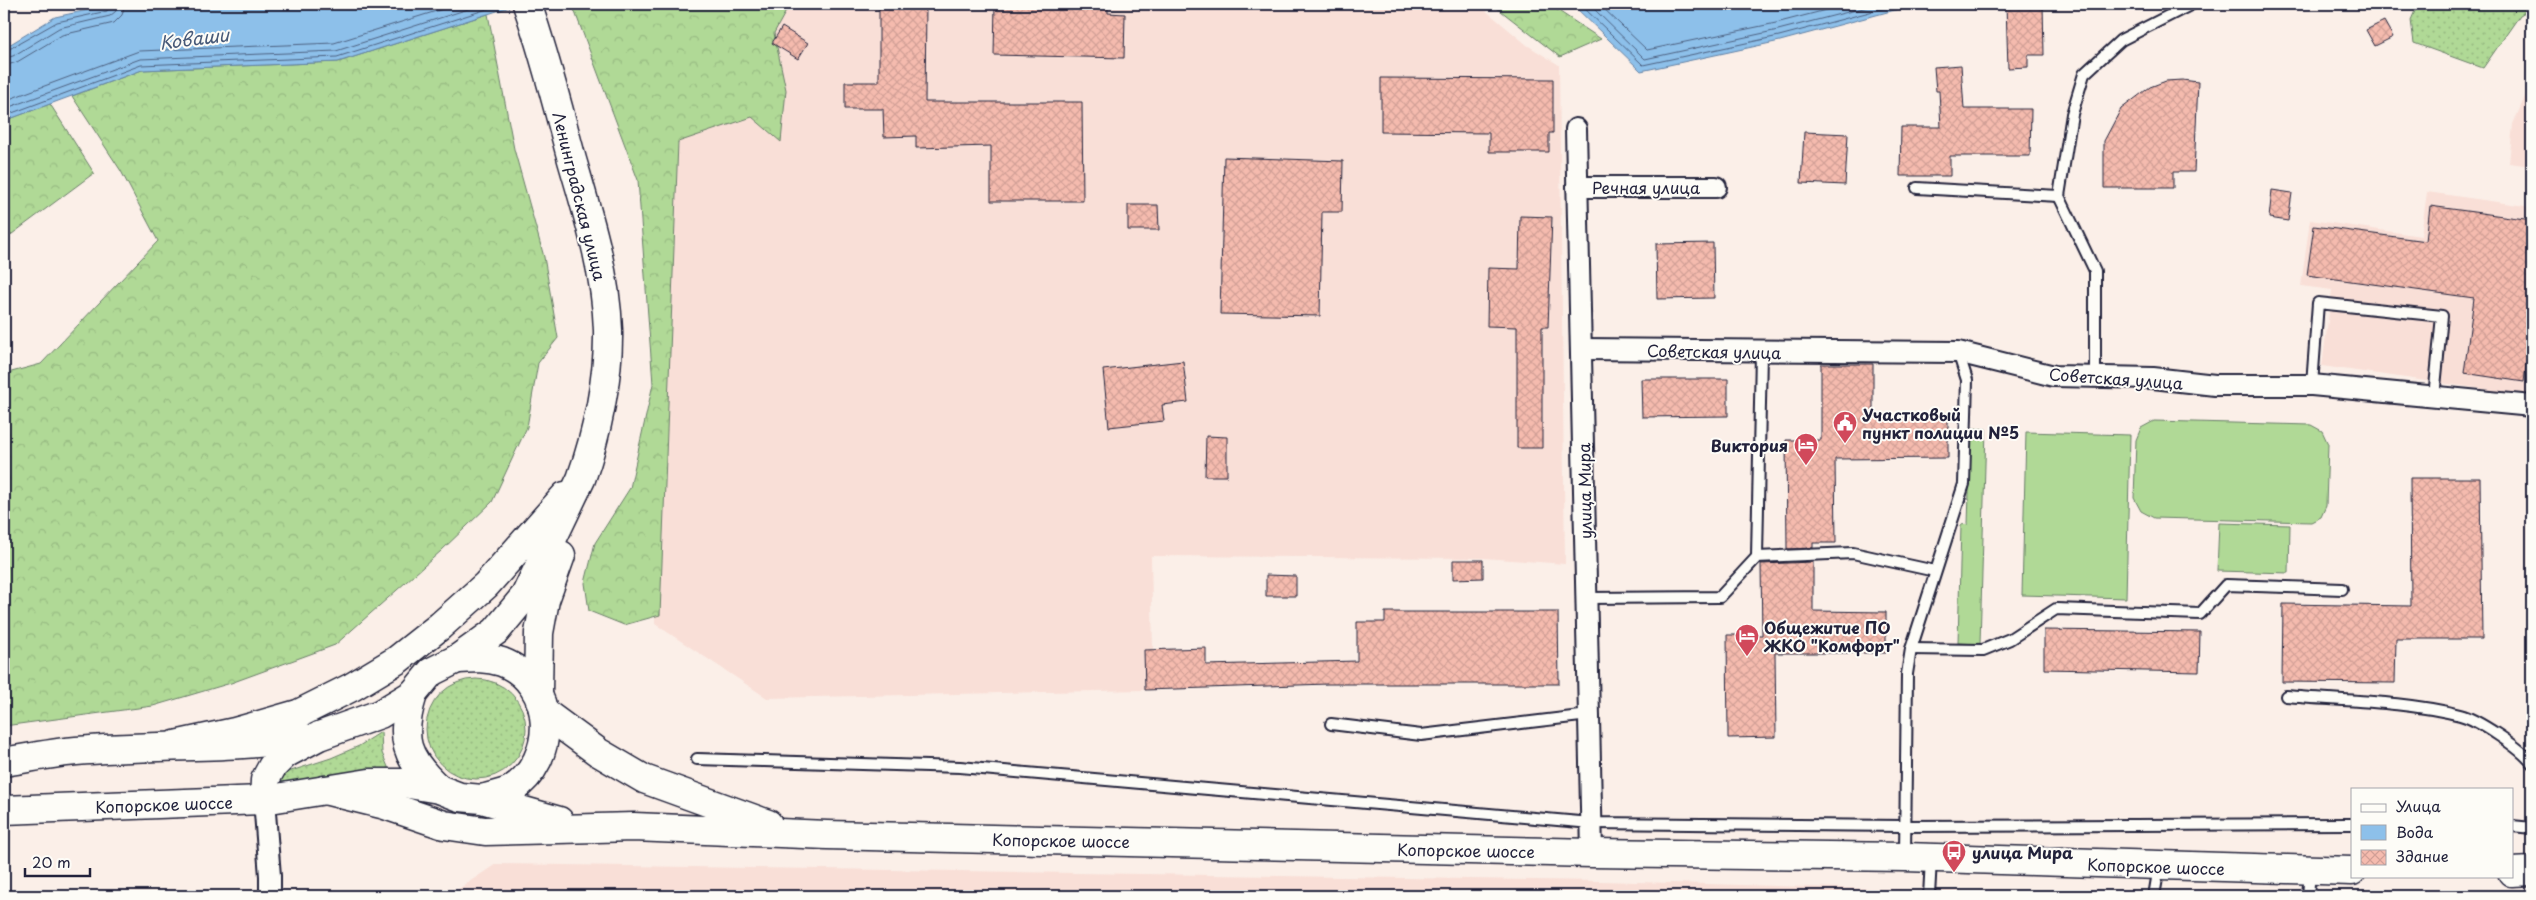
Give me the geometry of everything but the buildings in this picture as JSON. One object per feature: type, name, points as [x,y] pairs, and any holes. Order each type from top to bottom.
[{"type":"main road","name":"Ленинградская улица","points":[[527,4],[537,32],[592,231],[605,294],[608,332],[600,410],[581,479]]},
{"type":"main road","points":[[264,800],[266,780],[272,767],[285,754],[319,736],[380,714],[413,694],[432,672],[457,659],[496,631],[524,596],[581,479]]},
{"type":"main road","points":[[482,799],[510,790],[533,770],[545,743],[541,703],[539,633],[545,600],[573,524],[581,479]]},
{"type":"main road","points":[[175,745],[235,732],[298,714],[352,687],[397,660],[440,626],[486,585],[537,525],[581,479]]},
{"type":"main road","points":[[457,659],[480,657],[503,662],[523,675],[541,703],[598,752],[644,779],[793,833]]},
{"type":"main road","points":[[413,694],[405,720],[407,747],[419,771],[439,789],[460,797],[482,799],[580,828]]},
{"type":"main road","points":[[4,762],[74,751],[175,745],[259,744],[319,736]]},
{"type":"main road","name":"Копорское шоссе","points":[[4,810],[264,800],[369,784],[403,783],[439,789]]},
{"type":"main road","name":"Копорское шоссе","points":[[324,790],[385,805],[444,825],[485,832],[634,827],[793,833],[1592,853],[1918,857],[2159,867],[2309,884],[2351,871]]},
{"type":"main road","points":[[2514,872],[2532,872]]},
{"type":"street","name":"улица Мира","points":[[1576,129],[1592,853]]},
{"type":"street","name":"Речная улица","points":[[1577,187],[1716,187]]},
{"type":"street","name":"Советская улица","points":[[1581,349],[1762,352],[1958,352],[2054,376],[2153,378],[2215,385],[2312,385],[2532,406]]},
{"type":"street","points":[[264,800],[270,896]]},
{"type":"lane","points":[[2095,377],[2095,271],[2059,196],[2072,114],[2084,74],[2122,40],[2192,4]]},
{"type":"lane","points":[[1917,188],[2059,196]]},
{"type":"lane","points":[[2312,385],[2318,303],[2442,316],[2434,397]]},
{"type":"lane","points":[[1586,598],[1720,597],[1758,557],[1762,352]]},
{"type":"lane","points":[[1929,896],[1918,857],[1903,826],[1907,674],[1911,649],[1964,484],[1967,380],[1958,352]]},
{"type":"lane","points":[[1758,557],[1853,553],[1935,572]]},
{"type":"lane","points":[[1911,649],[1983,650],[2010,638],[2056,609],[2200,614],[2226,584],[2342,589]]},
{"type":"lane","points":[[2286,696],[2408,706],[2462,715],[2492,732],[2532,763]]},
{"type":"lane","points":[[1331,724],[1421,735],[1589,715]]},
{"type":"lane","points":[[697,759],[960,767],[1591,823],[1903,826],[2351,824]]},
{"type":"lane","points":[[2514,826],[2532,828]]},
{"type":"lane","points":[[2154,896],[2159,867]]},
{"type":"shaded area","points":[[774,4],[1478,4],[1527,45],[1559,65],[1565,564],[1483,558],[1151,556],[1153,650],[1144,650],[1145,690],[767,698],[655,624],[655,110]]},
{"type":"shaded area","points":[[2532,81],[2532,166],[2509,163],[2513,124]]},
{"type":"shaded area","points":[[2427,192],[2532,207],[2532,396],[2322,366],[2332,290],[2301,286],[2310,220],[2421,236]]},
{"type":"shaded area","points":[[496,864],[1601,881],[2123,896],[448,896]]},
{"type":"green space","points":[[572,4],[790,4],[774,33],[786,90],[781,142],[752,117],[678,142],[660,615],[624,625],[589,611],[585,583],[595,543],[630,488],[653,384],[638,180]]},
{"type":"green space","points":[[1492,4],[1548,4],[1601,39],[1560,57]]},
{"type":"green space","points":[[2418,4],[2532,4],[2532,8],[2520,15],[2483,68],[2414,43],[2411,20]]},
{"type":"green space","points":[[488,14],[514,149],[544,257],[558,338],[538,363],[527,427],[492,502],[441,551],[335,645],[231,683],[153,706],[4,726],[4,374],[41,364],[158,241],[121,171],[72,96],[142,70],[338,62]]},
{"type":"green space","points":[[50,104],[94,173],[4,240],[4,121]]},
{"type":"green space","points":[[2154,421],[2311,425],[2322,431],[2328,444],[2326,506],[2321,517],[2311,522],[2154,518],[2141,511],[2134,498],[2136,440],[2141,428]]},
{"type":"green space","points":[[1971,428],[1986,429],[1980,644],[1958,643],[1961,525],[1968,524]]},
{"type":"green space","points":[[2026,432],[2130,435],[2126,598],[2022,595]]},
{"type":"green space","points":[[2219,523],[2290,525],[2289,573],[2217,571]]},
{"type":"green space","points":[[466,679],[486,679],[495,682],[512,693],[523,710],[526,719],[526,739],[523,748],[512,765],[495,776],[486,779],[466,779],[448,771],[434,757],[426,739],[426,719],[434,701],[448,687]]},
{"type":"green space","points":[[381,732],[382,753],[391,774],[274,789],[281,778],[291,771],[331,758],[359,746]]},
{"type":"water","name":"Коваши","points":[[116,4],[519,4],[338,62],[142,70],[4,121],[4,48],[55,17]]},
{"type":"water","points":[[1572,4],[1917,4],[1780,41],[1641,71]]},
{"type":"place","name":"Участковый пункт полиции №5","points":[[1845,444]]},
{"type":"place","name":"Виктория","points":[[1806,466]]},
{"type":"place","name":"Общежитие ПО ЖКО \"Комфорт\"","points":[[1747,657]]},
{"type":"place","name":"улица Мира","points":[[1954,873]]}]
